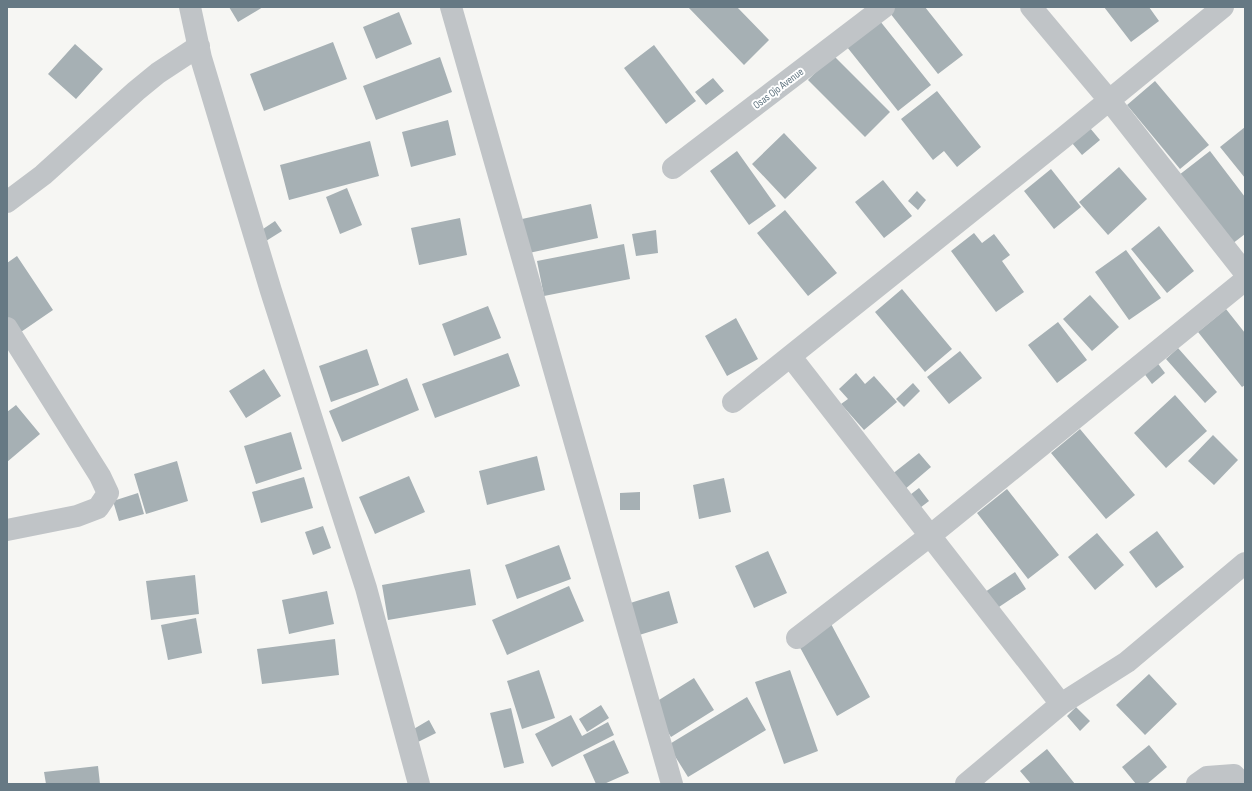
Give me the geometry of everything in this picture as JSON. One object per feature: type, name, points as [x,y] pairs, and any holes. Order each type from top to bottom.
[{"type":"street","points":[[190,7],[199,46],[271,291],[366,588],[419,784]]},
{"type":"street","points":[[451,7],[672,784]]},
{"type":"street","name":"Osas Ojo Avenue","points":[[673,168],[884,7]]},
{"type":"street","points":[[1031,7],[1109,100],[1245,272]]},
{"type":"street","points":[[733,402],[791,357],[1223,7]]},
{"type":"street","points":[[7,202],[43,175],[147,82],[199,46]]},
{"type":"street","points":[[797,638],[930,535],[1245,280]]},
{"type":"street","points":[[7,328],[100,476],[108,493],[98,508],[77,516],[7,530]]},
{"type":"street","points":[[791,357],[1061,704]]},
{"type":"street","points":[[966,784],[1061,704],[1127,662],[1245,563]]},
{"type":"street","points":[[1197,784],[1207,777],[1234,775],[1243,784]]},
{"type":"building","points":[[229,7],[263,7],[238,22]]},
{"type":"building","points":[[688,7],[737,7],[769,40],[744,65]]},
{"type":"building","points":[[925,7],[963,55],[938,74],[886,8]]},
{"type":"building","points":[[1104,7],[1149,7],[1159,21],[1131,42]]},
{"type":"building","points":[[399,12],[412,44],[376,59],[363,27]]},
{"type":"building","points":[[876,16],[931,85],[898,111],[843,42]]},
{"type":"building","points":[[333,42],[347,79],[264,111],[250,74]]},
{"type":"building","points":[[75,44],[103,69],[76,99],[48,74]]},
{"type":"building","points":[[654,45],[696,101],[666,124],[624,68]]},
{"type":"building","points":[[833,55],[890,112],[865,137],[808,80]]},
{"type":"building","points":[[440,57],[452,92],[376,120],[363,86]]},
{"type":"building","points":[[713,78],[724,91],[706,105],[695,92]]},
{"type":"building","points":[[1155,81],[1209,145],[1180,169],[1127,105]]},
{"type":"building","points":[[937,91],[981,147],[957,167],[944,151],[933,160],[901,119]]},
{"type":"building","points":[[448,120],[456,155],[411,167],[402,132]]},
{"type":"building","points":[[1245,127],[1245,178],[1220,147]]},
{"type":"building","points":[[1090,128],[1100,140],[1082,155],[1072,143]]},
{"type":"building","points":[[784,133],[817,168],[785,199],[752,164]]},
{"type":"building","points":[[370,141],[379,176],[289,200],[280,165]]},
{"type":"building","points":[[737,151],[776,206],[749,225],[710,171]]},
{"type":"building","points":[[1210,151],[1245,197],[1245,234],[1232,244],[1179,175]]},
{"type":"building","points":[[1119,167],[1147,199],[1108,235],[1079,202]]},
{"type":"building","points":[[1051,169],[1081,207],[1054,229],[1024,191]]},
{"type":"building","points":[[883,180],[912,216],[884,238],[855,202]]},
{"type":"building","points":[[347,188],[362,225],[340,234],[326,197]]},
{"type":"building","points":[[917,191],[926,200],[918,210],[908,201]]},
{"type":"building","points":[[591,204],[598,238],[529,253],[522,219]]},
{"type":"building","points":[[785,210],[837,273],[808,296],[757,233]]},
{"type":"building","points":[[460,218],[467,255],[419,265],[411,228]]},
{"type":"building","points":[[275,221],[282,231],[266,241],[260,231]]},
{"type":"building","points":[[1159,226],[1194,271],[1167,293],[1131,249]]},
{"type":"building","points":[[656,230],[658,253],[636,256],[632,234]]},
{"type":"building","points":[[974,233],[982,243],[994,234],[1010,255],[1002,261],[1024,292],[996,312],[951,251]]},
{"type":"building","points":[[624,244],[630,279],[544,296],[537,261]]},
{"type":"building","points":[[1126,250],[1161,298],[1129,320],[1095,272]]},
{"type":"building","points":[[17,256],[53,310],[18,334],[7,317],[7,263]]},
{"type":"building","points":[[902,289],[952,349],[925,372],[875,312]]},
{"type":"building","points":[[1090,295],[1119,327],[1092,351],[1063,319]]},
{"type":"building","points":[[488,306],[501,338],[454,356],[442,324]]},
{"type":"building","points":[[1226,309],[1245,333],[1245,385],[1242,387],[1198,332]]},
{"type":"building","points":[[736,318],[758,359],[727,376],[705,336]]},
{"type":"building","points":[[1058,322],[1087,360],[1057,383],[1028,345]]},
{"type":"building","points":[[1178,348],[1217,392],[1205,403],[1166,359]]},
{"type":"building","points":[[367,349],[379,385],[331,402],[319,366]]},
{"type":"building","points":[[960,351],[982,378],[949,404],[927,377]]},
{"type":"building","points":[[508,353],[520,386],[435,418],[422,384]]},
{"type":"building","points":[[1153,357],[1165,373],[1152,384],[1140,368]]},
{"type":"building","points":[[264,369],[281,396],[246,418],[229,391]]},
{"type":"building","points":[[856,373],[865,384],[874,376],[897,402],[864,430],[841,404],[848,399],[839,389]]},
{"type":"building","points":[[407,378],[419,410],[342,442],[329,411]]},
{"type":"building","points":[[913,383],[920,391],[904,407],[896,399]]},
{"type":"building","points":[[1175,395],[1207,431],[1166,468],[1134,433]]},
{"type":"building","points":[[16,405],[40,434],[7,462],[7,412]]},
{"type":"building","points":[[1080,429],[1135,495],[1106,519],[1051,453]]},
{"type":"building","points":[[291,432],[302,469],[256,484],[244,446]]},
{"type":"building","points":[[1213,435],[1238,460],[1214,485],[1188,461]]},
{"type":"building","points":[[919,453],[931,467],[904,490],[891,475]]},
{"type":"building","points":[[537,456],[545,490],[487,505],[479,471]]},
{"type":"building","points":[[177,461],[188,501],[146,514],[134,474]]},
{"type":"building","points":[[409,476],[425,512],[375,534],[359,497]]},
{"type":"building","points":[[304,477],[313,508],[261,523],[252,492]]},
{"type":"building","points":[[724,478],[731,512],[699,519],[693,485]]},
{"type":"building","points":[[919,488],[929,501],[916,511],[906,498]]},
{"type":"building","points":[[1007,489],[1059,555],[1028,579],[977,513]]},
{"type":"building","points":[[640,492],[640,510],[620,510],[620,493]]},
{"type":"building","points":[[138,493],[144,514],[119,521],[113,501]]},
{"type":"building","points":[[323,526],[331,548],[313,555],[305,532]]},
{"type":"building","points":[[1157,531],[1184,567],[1156,588],[1129,552]]},
{"type":"building","points":[[1097,533],[1124,565],[1095,590],[1068,557]]},
{"type":"building","points":[[559,545],[571,579],[517,599],[505,565]]},
{"type":"building","points":[[768,551],[787,593],[754,608],[735,566]]},
{"type":"building","points":[[470,569],[476,605],[388,620],[382,585]]},
{"type":"building","points":[[1015,572],[1026,589],[993,611],[982,594]]},
{"type":"building","points":[[195,575],[199,614],[151,620],[146,581]]},
{"type":"building","points":[[569,586],[584,621],[507,655],[492,620]]},
{"type":"building","points":[[327,591],[334,624],[289,634],[282,600]]},
{"type":"building","points":[[669,591],[678,623],[636,636],[627,604]]},
{"type":"building","points":[[196,618],[202,653],[168,660],[161,625]]},
{"type":"building","points":[[830,622],[870,697],[837,716],[796,640]]},
{"type":"building","points":[[335,639],[339,675],[262,684],[257,649]]},
{"type":"building","points":[[539,670],[555,718],[522,729],[507,681]]},
{"type":"building","points":[[790,670],[818,751],[784,764],[755,682]]},
{"type":"building","points":[[1149,674],[1177,704],[1145,735],[1116,705]]},
{"type":"building","points":[[694,678],[714,710],[671,737],[651,705]]},
{"type":"building","points":[[747,697],[766,730],[688,777],[668,745]]},
{"type":"building","points":[[601,705],[609,718],[587,732],[579,719]]},
{"type":"building","points":[[1076,707],[1090,721],[1080,731],[1067,716]]},
{"type":"building","points":[[511,708],[524,763],[504,768],[490,713]]},
{"type":"building","points":[[571,715],[582,736],[608,722],[614,735],[552,767],[535,734]]},
{"type":"building","points":[[429,720],[436,733],[418,742],[412,730]]},
{"type":"building","points":[[614,740],[629,773],[604,784],[596,784],[583,755]]},
{"type":"building","points":[[1149,745],[1167,767],[1147,784],[1136,784],[1122,767]]},
{"type":"building","points":[[1047,749],[1075,784],[1031,784],[1020,771]]},
{"type":"building","points":[[98,766],[100,784],[46,784],[44,772]]}]
